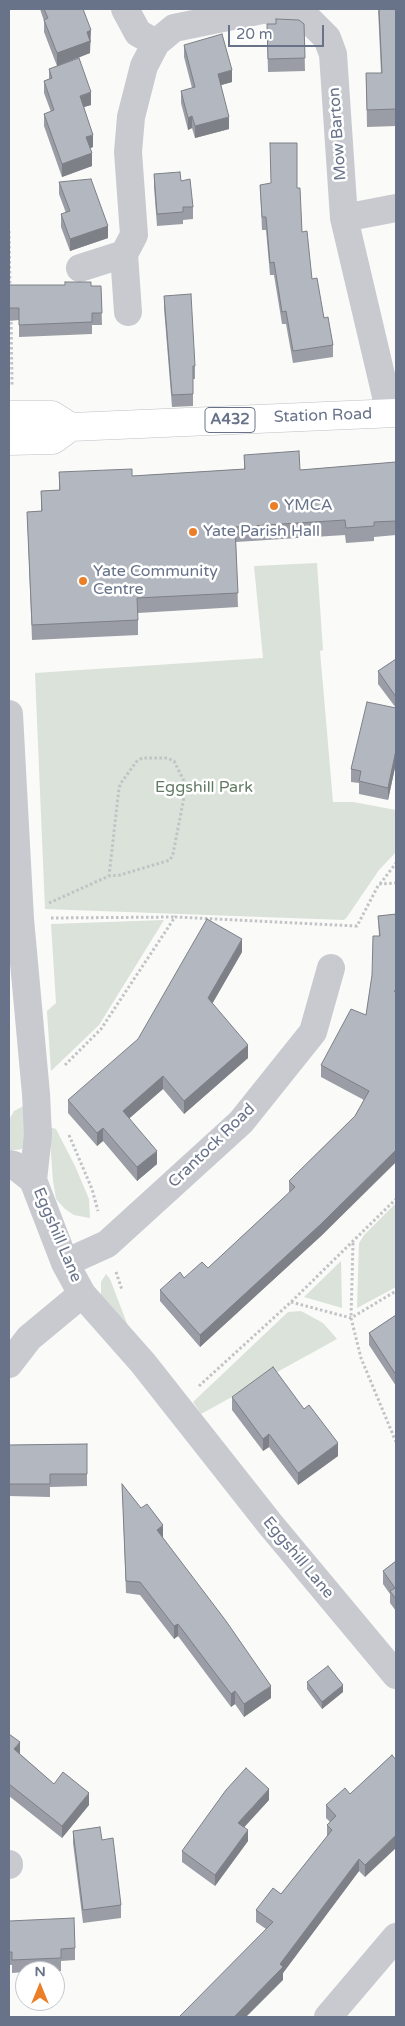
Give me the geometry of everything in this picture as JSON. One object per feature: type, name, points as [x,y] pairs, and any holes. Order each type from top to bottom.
[{"type":"main road","name":"Station Road","points":[[10,423],[54,440],[71,427],[393,413]]},
{"type":"street","points":[[125,9],[138,33],[156,43]]},
{"type":"street","name":"Mow Barton","points":[[124,254],[134,235],[128,152],[131,117],[144,66],[156,43],[174,28],[262,10],[288,10],[311,14],[327,38],[333,54],[344,218],[393,413]]},
{"type":"street","points":[[344,218],[396,208]]},
{"type":"street","points":[[80,268],[124,254],[128,312]]},
{"type":"street","name":"Eggshill Lane","points":[[9,714],[31,912],[17,979],[36,1094],[38,1135],[33,1180],[65,1263],[82,1294],[143,1363],[270,1524],[396,1675]]},
{"type":"street","name":"Crantock Road","points":[[65,1263],[107,1244],[241,1122],[313,1032],[331,968]]},
{"type":"street","points":[[9,1164],[14,1165],[33,1180]]},
{"type":"street","points":[[9,1364],[30,1338],[82,1294]]},
{"type":"street","points":[[328,2017],[396,1937]]},
{"type":"path","points":[[9,231],[10,289]]},
{"type":"path","points":[[10,308],[10,423]]},
{"type":"path","points":[[31,912],[109,876],[120,875],[170,860],[173,854],[185,792],[184,781],[174,761],[167,758],[142,758],[136,762],[121,783],[109,876]]},
{"type":"path","points":[[31,912],[356,926],[379,884],[396,863]]},
{"type":"path","points":[[379,884],[396,883]]},
{"type":"path","points":[[36,1094],[101,1029],[175,917]]},
{"type":"path","points":[[178,1406],[291,1302],[396,1199]]},
{"type":"path","points":[[353,1242],[351,1318],[361,1358],[396,1442]]},
{"type":"path","points":[[291,1302],[351,1318],[396,1291]]},
{"type":"green space","name":"Eggshill Park","points":[[317,563],[323,650],[320,651],[333,802],[353,802],[396,810],[396,852],[379,870],[347,917],[344,920],[45,909],[35,673],[263,658],[254,566]]},
{"type":"green space","points":[[164,920],[99,1025],[51,1071],[47,1011],[56,1003],[51,924]]},
{"type":"green space","points":[[27,1104],[30,1134],[22,1149],[9,1151],[9,1120],[14,1111]]},
{"type":"green space","points":[[49,1127],[56,1129],[75,1166],[89,1199],[90,1218],[74,1215],[56,1199]]},
{"type":"green space","points":[[396,1203],[396,1287],[357,1308],[359,1243],[364,1235]]},
{"type":"green space","points":[[341,1261],[342,1308],[304,1297]]},
{"type":"green space","points":[[106,1274],[110,1279],[128,1326],[101,1300],[101,1282]]},
{"type":"green space","points":[[301,1311],[323,1323],[337,1339],[201,1414],[193,1402],[288,1312]]},
{"type":"building","points":[[44,9],[83,9],[91,30],[87,32],[90,41],[57,53],[44,20],[48,18]]},
{"type":"building","points":[[379,9],[396,9],[396,109],[367,110],[366,73],[382,73]]},
{"type":"building","points":[[276,19],[299,20],[304,24],[305,58],[268,59],[267,24],[276,24]]},
{"type":"building","points":[[222,34],[232,70],[218,74],[229,117],[195,126],[192,116],[188,118],[181,91],[195,87],[184,45]]},
{"type":"building","points":[[79,58],[91,92],[80,96],[93,135],[86,137],[92,153],[62,164],[44,114],[54,110],[44,81],[52,78],[49,69]]},
{"type":"building","points":[[270,143],[297,143],[297,188],[300,188],[302,232],[307,231],[312,279],[317,278],[324,318],[328,317],[333,345],[293,351],[286,311],[282,312],[274,262],[270,263],[266,217],[262,217],[260,185],[271,183]]},
{"type":"building","points":[[180,172],[181,181],[190,179],[193,207],[183,207],[183,212],[157,214],[154,174]]},
{"type":"building","points":[[91,179],[108,226],[70,239],[61,214],[70,211],[59,182]]},
{"type":"building","points":[[65,282],[91,282],[91,286],[101,286],[102,313],[92,313],[92,322],[19,325],[19,308],[9,308],[9,285],[65,285]]},
{"type":"building","points":[[191,294],[195,366],[193,366],[193,394],[172,395],[164,296]]},
{"type":"building","points":[[299,451],[300,470],[396,462],[396,521],[374,522],[374,526],[346,528],[345,520],[235,527],[238,593],[137,598],[138,620],[32,625],[27,512],[42,511],[41,491],[60,490],[59,472],[132,469],[132,476],[245,469],[244,455]]},
{"type":"building","points":[[396,659],[396,697],[378,671]]},
{"type":"building","points":[[367,702],[396,708],[396,750],[388,788],[359,781],[361,771],[351,769]]},
{"type":"building","points":[[396,914],[396,991],[394,991],[396,992],[396,1150],[321,1224],[200,1335],[160,1290],[180,1272],[184,1278],[202,1262],[208,1268],[295,1187],[289,1181],[355,1116],[369,1091],[321,1065],[351,1009],[366,1015],[372,975],[373,936],[380,936],[378,916]]},
{"type":"building","points":[[207,919],[242,939],[208,998],[248,1045],[184,1101],[163,1076],[123,1111],[157,1151],[137,1167],[103,1128],[97,1133],[68,1100],[138,1039]]},
{"type":"building","points":[[396,1315],[396,1375],[369,1333]]},
{"type":"building","points":[[273,1367],[304,1409],[309,1405],[338,1443],[298,1473],[269,1434],[263,1439],[232,1397]]},
{"type":"building","points":[[87,1444],[87,1474],[50,1474],[50,1484],[9,1484],[9,1445]]},
{"type":"building","points":[[122,1484],[141,1508],[147,1504],[163,1525],[157,1530],[226,1621],[271,1686],[244,1704],[235,1691],[231,1694],[178,1624],[174,1626],[140,1582],[126,1581]]},
{"type":"building","points":[[396,1561],[396,1599],[390,1591],[395,1588],[383,1571]]},
{"type":"building","points":[[328,1666],[343,1685],[322,1702],[307,1682]]},
{"type":"building","points":[[9,1734],[20,1742],[14,1749],[54,1784],[63,1772],[89,1793],[62,1826],[9,1784]]},
{"type":"building","points":[[392,1755],[396,1760],[396,1835],[365,1865],[359,1859],[280,1964],[283,1967],[234,2017],[179,2017],[273,1922],[256,1910],[273,1888],[281,1894],[332,1830],[327,1825],[336,1816],[326,1805],[345,1788],[350,1794]]},
{"type":"building","points":[[246,1768],[269,1789],[238,1823],[248,1830],[215,1875],[182,1851],[226,1790]]},
{"type":"building","points":[[100,1827],[102,1840],[113,1838],[121,1905],[83,1910],[73,1831]]},
{"type":"building","points":[[74,1918],[75,1948],[61,1949],[61,1958],[12,1960],[12,1952],[9,1952],[9,1921]]},
{"type":"place","name":"YMCA","points":[[274,506]]},
{"type":"place","name":"Yate Parish Hall","points":[[193,532]]},
{"type":"place","name":"Yate Community Centre","points":[[83,581]]}]
